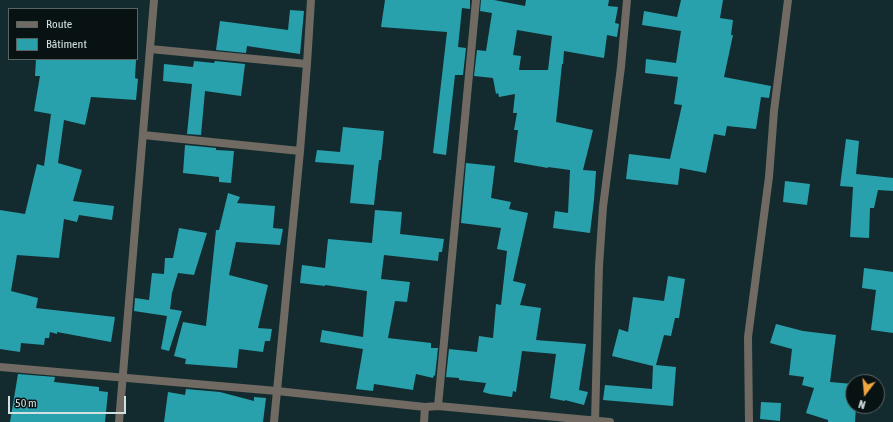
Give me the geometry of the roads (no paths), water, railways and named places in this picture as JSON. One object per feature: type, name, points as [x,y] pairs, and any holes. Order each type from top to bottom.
[{"type":"street","points":[[119,422],[154,0]]},
{"type":"street","points":[[274,422],[300,151],[311,0]]},
{"type":"street","points":[[438,406],[476,0]]},
{"type":"street","points":[[595,421],[599,266],[603,208],[621,67],[627,0]]},
{"type":"street","points":[[750,422],[748,337],[769,177],[774,111],[788,0]]},
{"type":"street","points":[[150,49],[307,64]]},
{"type":"street","points":[[143,135],[300,151]]},
{"type":"street","points":[[0,367],[278,391],[425,407],[438,406],[610,422]]},
{"type":"street","points":[[424,422],[425,407]]}]
